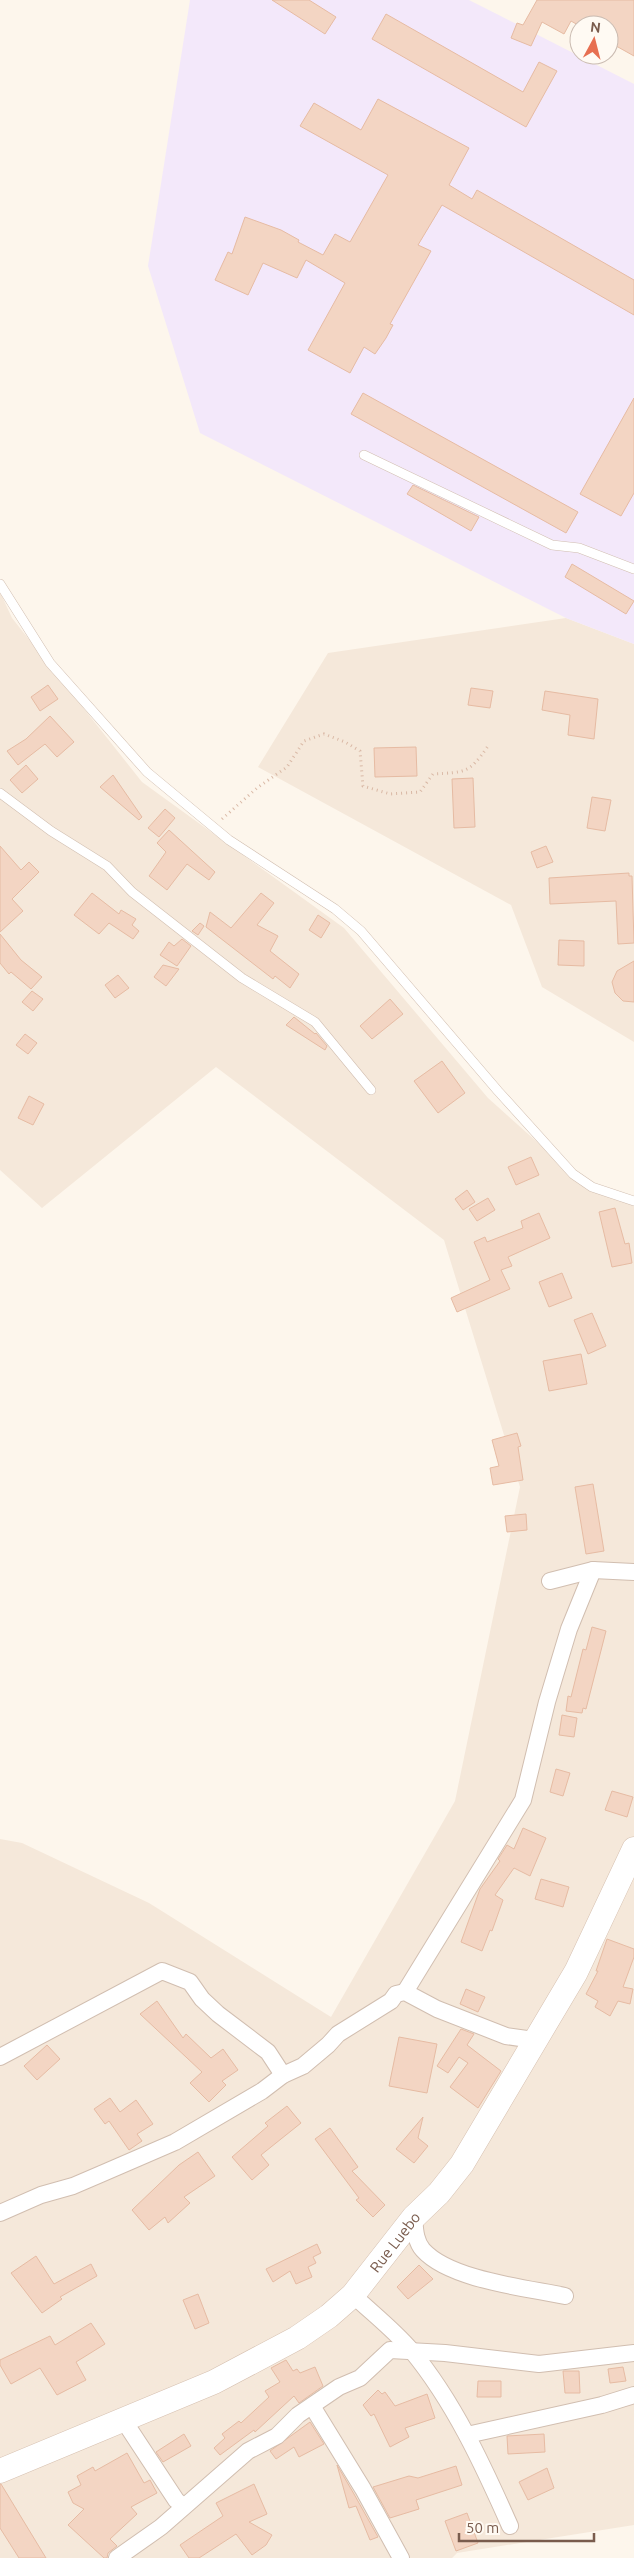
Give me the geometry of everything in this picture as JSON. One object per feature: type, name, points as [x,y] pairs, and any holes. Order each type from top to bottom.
[{"type":"street","points":[[550,1581],[593,1570],[634,1572]]},
{"type":"street","points":[[406,1992],[523,1800],[547,1702],[568,1629],[593,1570]]},
{"type":"street","name":"Rue Luebo","points":[[0,2470],[124,2421],[256,2362],[329,2316],[353,2295],[414,2217],[440,2193],[462,2164],[576,1972],[634,1849]]},
{"type":"street","points":[[0,2057],[162,1971],[190,1982],[202,1999],[218,2014],[268,2052],[283,2074]]},
{"type":"street","points":[[0,2213],[40,2194],[73,2186],[175,2142],[262,2091],[283,2074],[303,2066],[338,2034],[390,2001],[396,1994],[406,1992],[436,2008],[499,2033],[519,2039],[534,2040]]},
{"type":"street","points":[[414,2217],[416,2238],[423,2250],[443,2264],[482,2279],[566,2296]]},
{"type":"street","points":[[353,2295],[411,2350],[467,2435],[510,2526]]},
{"type":"street","points":[[117,2558],[160,2527],[248,2451],[277,2436],[312,2406],[339,2387],[360,2378],[390,2350],[411,2350],[539,2364],[634,2353]]},
{"type":"street","points":[[467,2435],[602,2405],[634,2395]]},
{"type":"street","points":[[312,2406],[364,2488],[401,2558]]},
{"type":"street","points":[[124,2421],[176,2500],[183,2506]]},
{"type":"lane","points":[[364,455],[552,545],[579,548],[634,569]]},
{"type":"lane","points":[[0,584],[50,663],[147,772],[214,828],[335,909],[361,931],[498,1091],[573,1174],[592,1187],[634,1200]]},
{"type":"lane","points":[[0,793],[51,831],[107,866],[132,892],[242,978],[315,1022],[371,1090]]},
{"type":"path","points":[[214,828],[228,813],[287,767],[304,740],[324,734],[345,742],[360,751],[363,786],[390,794],[420,792],[433,774],[457,772],[474,766],[488,746]]},
{"type":"shaded area","points":[[190,0],[469,0],[569,51],[569,65],[597,65],[634,84],[634,644],[566,618],[200,433],[148,266]]},
{"type":"shaded area","points":[[0,592],[12,618],[142,782],[344,928],[488,1098],[573,1174],[634,1201],[634,2525],[457,2553],[452,2558],[0,2558],[0,1839],[22,1843],[149,1903],[331,2017],[455,1801],[520,1487],[444,1240],[216,1067],[42,1208],[0,1170]]},
{"type":"shaded area","points":[[566,618],[634,644],[634,1042],[542,987],[511,905],[258,767],[328,653]]},
{"type":"building","points":[[272,0],[309,0],[336,17],[325,34]]},
{"type":"building","points":[[537,0],[634,0],[634,56],[619,48],[619,15],[569,15],[569,25],[564,34],[542,22],[531,46],[511,38],[517,23],[523,25]]},
{"type":"building","points":[[386,14],[523,92],[539,62],[557,71],[526,127],[372,39]]},
{"type":"building","points":[[378,99],[469,148],[449,185],[472,199],[477,190],[634,280],[634,315],[442,205],[418,245],[431,251],[390,324],[393,325],[386,338],[375,354],[364,347],[350,373],[308,350],[345,283],[306,260],[297,278],[263,263],[248,295],[215,280],[228,252],[232,254],[245,217],[281,230],[299,240],[298,242],[323,255],[335,234],[350,242],[388,175],[300,126],[314,103],[361,130]]},
{"type":"building","points":[[363,393],[578,512],[566,533],[351,414]]},
{"type":"building","points":[[634,398],[634,493],[621,516],[580,494]]},
{"type":"building","points":[[413,485],[479,517],[471,531],[407,494]]},
{"type":"building","points":[[572,564],[634,601],[626,614],[565,577]]},
{"type":"building","points":[[48,685],[58,699],[40,711],[31,697]]},
{"type":"building","points":[[471,688],[493,691],[490,708],[468,705]]},
{"type":"building","points":[[545,691],[598,699],[594,739],[568,735],[570,715],[542,710]]},
{"type":"building","points":[[50,716],[74,742],[57,757],[45,744],[18,765],[7,751],[26,739]]},
{"type":"building","points":[[416,747],[417,776],[375,777],[374,748]]},
{"type":"building","points":[[26,765],[38,779],[22,793],[10,780]]},
{"type":"building","points":[[113,775],[142,817],[139,820],[100,787]]},
{"type":"building","points":[[473,778],[475,827],[454,828],[452,779]]},
{"type":"building","points":[[592,797],[611,800],[605,831],[587,828]]},
{"type":"building","points":[[165,809],[175,818],[159,837],[148,828]]},
{"type":"building","points":[[169,830],[215,872],[209,880],[187,864],[167,890],[149,876],[166,852],[157,843]]},
{"type":"building","points":[[0,846],[21,870],[29,862],[39,872],[12,899],[23,911],[0,932]]},
{"type":"building","points":[[546,846],[553,862],[537,868],[531,852]]},
{"type":"building","points":[[629,873],[629,876],[632,876],[634,943],[618,944],[616,901],[550,904],[549,878]]},
{"type":"building","points":[[92,893],[119,914],[121,910],[136,919],[132,925],[139,931],[133,939],[109,923],[99,934],[74,915]]},
{"type":"building","points":[[261,893],[274,903],[257,925],[278,936],[270,951],[299,974],[290,988],[275,976],[273,979],[206,927],[210,912],[231,928]]},
{"type":"building","points":[[318,915],[330,923],[321,938],[309,930]]},
{"type":"building","points":[[200,923],[204,926],[198,935],[192,931]]},
{"type":"building","points":[[0,934],[21,960],[42,977],[31,989],[11,972],[9,974],[0,963]]},
{"type":"building","points":[[182,939],[191,946],[177,966],[160,955],[169,942],[174,946]]},
{"type":"building","points":[[559,940],[584,941],[584,966],[558,965]]},
{"type":"building","points":[[634,961],[634,1002],[623,1001],[615,993],[612,982],[617,971]]},
{"type":"building","points":[[163,965],[179,969],[166,986],[154,977]]},
{"type":"building","points":[[118,975],[129,988],[115,998],[105,985]]},
{"type":"building","points":[[32,991],[43,999],[33,1011],[22,1002]]},
{"type":"building","points":[[390,999],[403,1014],[372,1039],[360,1026]]},
{"type":"building","points":[[294,1017],[316,1033],[327,1046],[325,1050],[286,1025]]},
{"type":"building","points":[[25,1034],[37,1043],[28,1054],[16,1045]]},
{"type":"building","points":[[442,1061],[465,1093],[438,1113],[414,1081]]},
{"type":"building","points":[[29,1096],[44,1104],[33,1125],[18,1118]]},
{"type":"building","points":[[531,1157],[539,1175],[516,1185],[508,1167]]},
{"type":"building","points":[[467,1190],[475,1202],[463,1210],[455,1199]]},
{"type":"building","points":[[488,1198],[495,1210],[477,1221],[469,1209]]},
{"type":"building","points":[[615,1208],[625,1244],[629,1243],[632,1263],[612,1267],[599,1212]]},
{"type":"building","points":[[539,1213],[550,1238],[508,1257],[512,1266],[501,1270],[510,1289],[457,1312],[451,1298],[490,1280],[474,1242],[485,1237],[487,1242],[523,1228],[521,1221]]},
{"type":"building","points":[[562,1273],[572,1298],[549,1307],[539,1282]]},
{"type":"building","points":[[592,1313],[606,1346],[588,1354],[574,1320]]},
{"type":"building","points":[[581,1354],[587,1384],[549,1391],[543,1361]]},
{"type":"building","points":[[517,1433],[521,1446],[518,1447],[523,1480],[493,1485],[490,1468],[499,1466],[492,1440]]},
{"type":"building","points":[[593,1484],[604,1551],[586,1554],[575,1487]]},
{"type":"building","points":[[526,1514],[527,1530],[507,1532],[505,1516]]},
{"type":"building","points":[[592,1627],[606,1631],[586,1709],[583,1708],[582,1713],[566,1711],[568,1696],[571,1697],[583,1649],[586,1650]]},
{"type":"building","points":[[562,1715],[577,1718],[574,1737],[559,1735]]},
{"type":"building","points":[[556,1769],[570,1773],[563,1796],[550,1792]]},
{"type":"building","points":[[612,1791],[633,1797],[627,1817],[605,1810]]},
{"type":"building","points":[[523,1828],[546,1838],[530,1876],[514,1868],[495,1895],[503,1900],[492,1931],[490,1930],[482,1951],[461,1942],[480,1889],[500,1861],[498,1859],[507,1845],[514,1849]]},
{"type":"building","points":[[541,1879],[569,1887],[563,1907],[535,1899]]},
{"type":"building","points":[[607,1939],[634,1949],[634,1957],[623,1987],[633,1989],[630,2004],[618,2001],[610,2016],[595,2007],[598,2001],[586,1994],[598,1971],[596,1971]]},
{"type":"building","points":[[466,1989],[485,1997],[478,2012],[460,2004]]},
{"type":"building","points":[[157,2001],[183,2038],[186,2034],[211,2058],[223,2049],[238,2070],[222,2081],[226,2085],[209,2102],[190,2083],[202,2072],[140,2014]]},
{"type":"building","points":[[461,2029],[474,2034],[467,2045],[501,2071],[478,2108],[450,2087],[468,2063],[459,2057],[448,2073],[437,2066]]},
{"type":"building","points":[[399,2037],[437,2044],[427,2093],[389,2086]]},
{"type":"building","points":[[47,2045],[60,2059],[37,2080],[24,2066]]},
{"type":"building","points":[[110,2098],[120,2112],[136,2100],[153,2124],[137,2134],[142,2141],[129,2150],[109,2121],[105,2124],[94,2109]]},
{"type":"building","points":[[287,2106],[301,2123],[261,2155],[269,2165],[252,2180],[232,2157],[268,2126],[265,2123]]},
{"type":"building","points":[[423,2117],[418,2138],[428,2146],[414,2163],[396,2149]]},
{"type":"building","points":[[330,2128],[358,2167],[352,2171],[385,2205],[373,2217],[356,2200],[359,2198],[315,2139]]},
{"type":"building","points":[[198,2152],[215,2176],[184,2197],[190,2203],[168,2223],[165,2217],[149,2230],[132,2210],[179,2165]]},
{"type":"building","points":[[317,2244],[321,2253],[313,2257],[316,2263],[308,2267],[312,2277],[296,2284],[290,2271],[273,2282],[266,2269]]},
{"type":"building","points":[[36,2256],[54,2284],[91,2264],[97,2276],[60,2297],[62,2299],[42,2313],[11,2273]]},
{"type":"building","points":[[419,2265],[433,2279],[408,2299],[397,2287]]},
{"type":"building","points":[[198,2294],[209,2323],[195,2329],[183,2300]]},
{"type":"building","points":[[91,2323],[105,2344],[76,2362],[86,2380],[57,2395],[40,2368],[11,2384],[0,2365],[0,2360],[50,2336],[55,2345]]},
{"type":"building","points":[[286,2360],[293,2371],[297,2369],[300,2373],[315,2367],[323,2386],[299,2403],[294,2396],[255,2432],[254,2430],[220,2455],[214,2448],[225,2438],[222,2434],[239,2421],[241,2423],[269,2397],[265,2391],[280,2382],[271,2368]]},
{"type":"building","points":[[623,2367],[626,2381],[610,2383],[608,2369]]},
{"type":"building","points":[[563,2371],[579,2371],[580,2393],[565,2393]]},
{"type":"building","points":[[478,2381],[501,2381],[501,2397],[477,2397]]},
{"type":"building","points":[[378,2390],[382,2394],[385,2392],[395,2406],[427,2394],[435,2418],[405,2428],[409,2437],[390,2447],[374,2414],[371,2416],[363,2405]]},
{"type":"building","points":[[310,2422],[324,2444],[299,2457],[294,2447],[276,2459],[270,2451]]},
{"type":"building","points":[[184,2434],[191,2446],[163,2462],[156,2452]]},
{"type":"building","points":[[544,2434],[545,2452],[508,2454],[507,2436]]},
{"type":"building","points":[[127,2453],[144,2483],[150,2480],[157,2493],[131,2507],[137,2514],[110,2539],[117,2546],[108,2553],[107,2558],[104,2558],[68,2525],[84,2509],[73,2503],[68,2492],[81,2485],[77,2476],[93,2467],[95,2471]]},
{"type":"building","points":[[337,2465],[378,2537],[370,2540],[356,2506],[349,2508]]},
{"type":"building","points":[[456,2466],[462,2485],[416,2500],[419,2509],[390,2518],[373,2487],[409,2476],[418,2478]]},
{"type":"building","points":[[547,2468],[554,2488],[528,2500],[519,2482]]},
{"type":"building","points":[[0,2484],[46,2558],[19,2558],[0,2528]]},
{"type":"building","points":[[254,2484],[267,2514],[249,2522],[272,2535],[266,2545],[252,2555],[236,2534],[199,2558],[189,2558],[180,2545],[223,2516],[216,2503]]},
{"type":"building","points":[[467,2513],[478,2543],[456,2551],[445,2521]]}]
